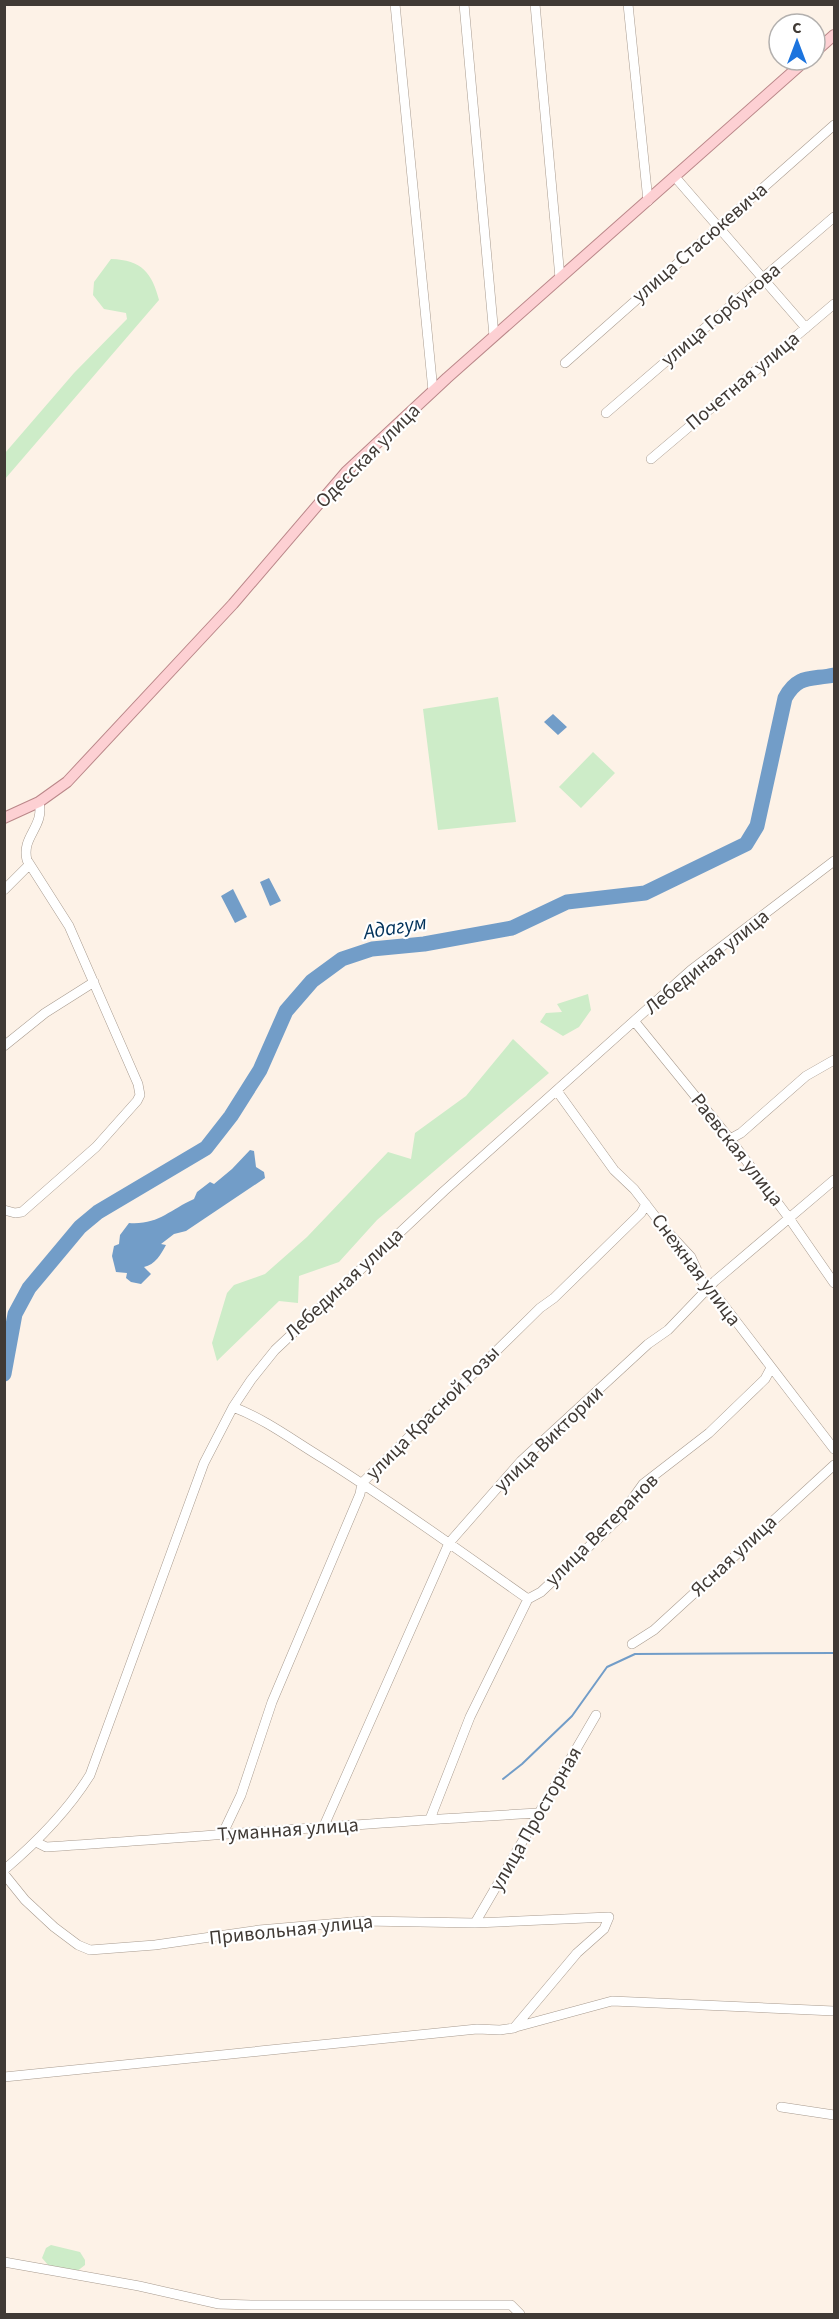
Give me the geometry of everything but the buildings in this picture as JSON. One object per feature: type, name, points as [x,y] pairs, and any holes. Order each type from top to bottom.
[{"type":"main road","points":[[433,391],[793,72]]},
{"type":"main road","name":"Одесская улица","points":[[4,818],[39,802],[67,782],[233,604],[346,472],[433,391]]},
{"type":"street","name":"Одесская улица","points":[[395,4],[433,391]]},
{"type":"street","points":[[464,4],[494,336]]},
{"type":"street","points":[[534,4],[560,278]]},
{"type":"street","points":[[628,4],[648,201]]},
{"type":"street","name":"улица Стасюкевича","points":[[565,363],[834,124]]},
{"type":"street","points":[[675,177],[806,328]]},
{"type":"street","name":"улица Горбунова","points":[[606,413],[834,217]]},
{"type":"street","name":"Почетная улица","points":[[651,459],[834,304]]},
{"type":"street","points":[[4,1210],[22,1212],[96,1147],[140,1095],[138,1084],[69,926],[52,896],[29,865],[25,851],[27,841],[38,823],[41,811],[39,802]]},
{"type":"street","name":"Лебединая улица","points":[[4,1872],[36,1842],[76,1797],[90,1775],[204,1463],[233,1407],[251,1380],[297,1328],[444,1191],[691,970],[834,861]]},
{"type":"street","points":[[4,890],[29,865]]},
{"type":"street","points":[[4,1046],[45,1013],[94,982]]},
{"type":"street","name":"Раевская улица","points":[[635,1022],[730,1139],[834,1283]]},
{"type":"street","points":[[730,1139],[741,1133],[806,1076],[834,1060]]},
{"type":"street","name":"Снежная улица","points":[[557,1090],[614,1170],[691,1257],[706,1290],[719,1299],[834,1449]]},
{"type":"street","name":"улица Виктории","points":[[323,1828],[449,1543],[521,1461],[648,1344],[668,1330],[706,1290],[834,1180]]},
{"type":"street","name":"улица Красной Розы","points":[[222,1835],[241,1795],[272,1702],[360,1494],[362,1483],[540,1308],[554,1298],[642,1213],[646,1204]]},
{"type":"street","name":"улица Ветеранов","points":[[430,1819],[470,1717],[528,1599],[540,1592],[618,1519],[643,1484],[709,1433],[765,1379],[771,1368]]},
{"type":"street","points":[[233,1407],[274,1428],[362,1483],[528,1599]]},
{"type":"street","name":"Ясная улица","points":[[632,1644],[654,1630],[834,1465]]},
{"type":"street","name":"улица Просторная","points":[[475,1923],[596,1715]]},
{"type":"street","name":"Туманная улица","points":[[36,1842],[46,1846],[430,1819],[540,1814]]},
{"type":"street","name":"Привольная улица","points":[[4,1872],[26,1900],[54,1927],[78,1945],[90,1950],[155,1945],[259,1930],[364,1921],[475,1923],[609,1917],[604,1929],[577,1953],[514,2028]]},
{"type":"street","points":[[4,2077],[477,2029],[500,2030],[612,2001],[834,2011]]},
{"type":"street","points":[[781,2107],[834,2115]]},
{"type":"street","points":[[4,2262],[139,2286],[219,2304],[511,2306],[520,2314]]},
{"type":"green space","points":[[111,259],[131,262],[144,270],[153,282],[159,300],[5,479],[5,453],[74,373],[127,319],[126,313],[104,309],[93,295],[94,282]]},
{"type":"green space","points":[[498,697],[516,822],[438,830],[423,709]]},
{"type":"green space","points":[[593,752],[615,773],[581,808],[559,787]]},
{"type":"green space","points":[[588,994],[591,1010],[579,1027],[563,1036],[540,1022],[546,1013],[562,1012],[557,1004]]},
{"type":"green space","points":[[513,1039],[549,1073],[377,1220],[339,1262],[299,1276],[298,1303],[279,1301],[217,1361],[212,1343],[227,1293],[234,1285],[265,1274],[307,1237],[388,1152],[411,1159],[415,1133],[466,1096]]},
{"type":"green space","points":[[51,2245],[80,2252],[85,2265],[76,2272],[49,2266],[42,2258],[46,2248]]},
{"type":"water","points":[[553,714],[567,727],[558,735],[544,722]]},
{"type":"water","points":[[269,878],[281,901],[270,906],[260,882]]},
{"type":"water","points":[[233,889],[247,917],[235,923],[221,896]]},
{"type":"water","points":[[250,1150],[254,1151],[256,1167],[264,1172],[265,1178],[186,1231],[174,1234],[161,1244],[166,1245],[154,1262],[144,1267],[151,1274],[141,1284],[131,1282],[126,1278],[127,1273],[116,1272],[112,1256],[114,1246],[119,1244],[120,1235],[129,1223],[148,1222],[194,1199],[197,1192],[210,1182],[214,1184]]},
{"type":"waterway","name":"Адагум","points":[[4,1374],[15,1314],[29,1288],[80,1227],[98,1212],[206,1148],[231,1116],[260,1070],[286,1011],[312,981],[342,959],[372,949],[424,944],[512,928],[567,902],[645,893],[746,844],[757,826],[785,698],[800,681],[834,675]]},
{"type":"waterway","points":[[503,1779],[572,1716],[607,1667],[635,1654],[834,1653]]}]
